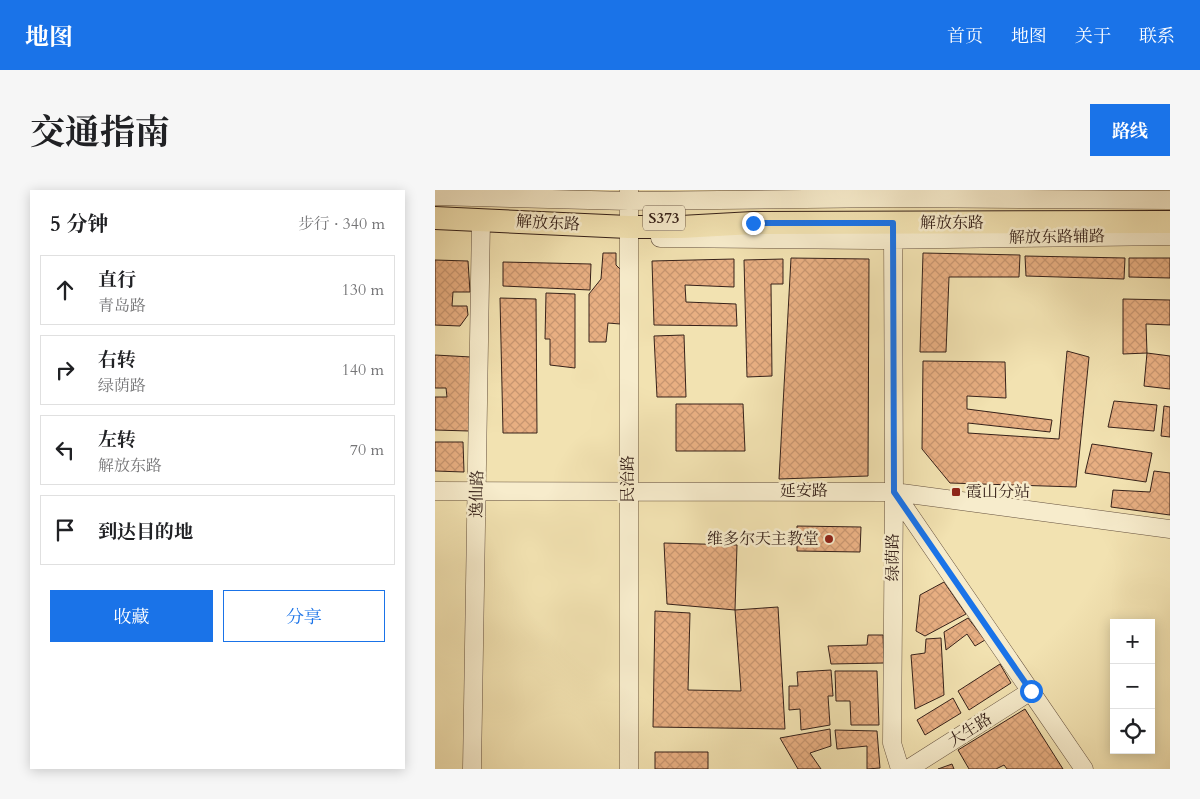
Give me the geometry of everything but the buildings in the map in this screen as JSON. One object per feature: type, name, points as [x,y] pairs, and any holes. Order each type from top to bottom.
[{"type":"main road","name":"解放东路","points":[[892,206],[1170,222]]},
{"type":"main road","name":"解放东路","points":[[435,211],[629,209],[681,219],[892,206],[1170,211]]},
{"type":"main road","name":"解放东路","points":[[435,218],[481,220],[629,209]]},
{"type":"street","points":[[435,196],[505,194],[629,209]]},
{"type":"street","points":[[892,206],[1170,200]]},
{"type":"street","name":"绿荫路","points":[[892,206],[894,492],[892,743],[900,769]]},
{"type":"street","name":"民治路","points":[[629,209],[629,769]]},
{"type":"street","name":"逸仙路","points":[[472,769],[481,220]]},
{"type":"street","name":"解放东路辅路","points":[[435,229],[663,238],[871,240],[1170,236]]},
{"type":"street","name":"延安路","points":[[435,491],[894,492],[1170,529]]},
{"type":"street","points":[[894,492],[1084,769]]},
{"type":"street","name":"大生路","points":[[908,769],[1031,691]]},
{"type":"place","name":"霞山分站","points":[[956,492]]},
{"type":"place","name":"维多尔天主教堂","points":[[829,539]]},
{"type":"route","points":[[753,223],[893,223],[894,492],[1031,691]]}]
